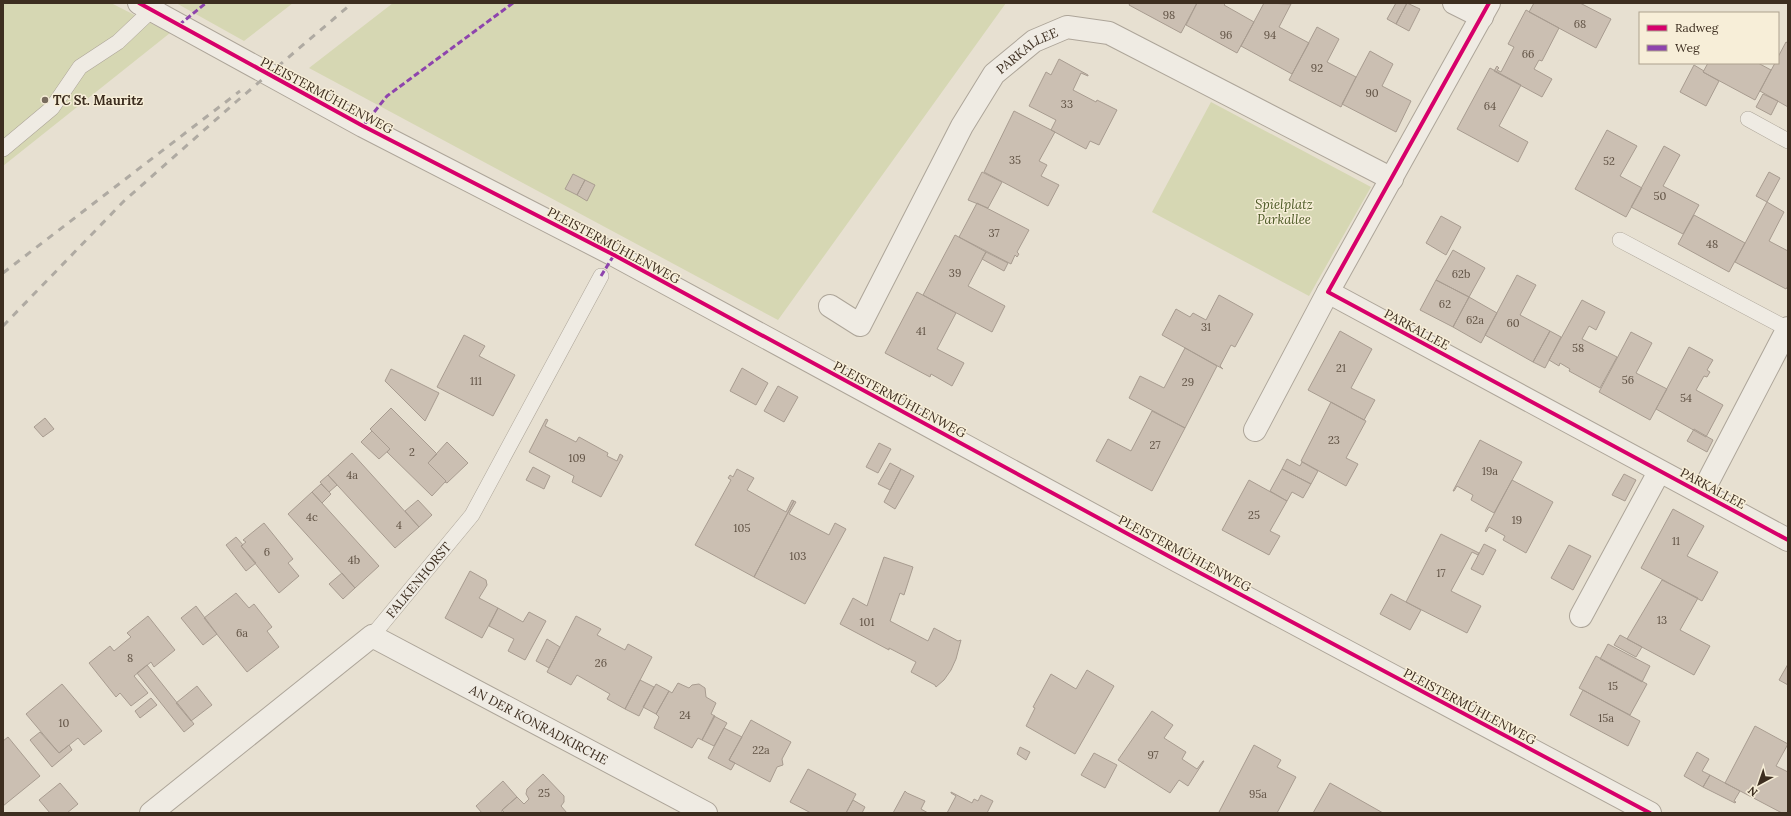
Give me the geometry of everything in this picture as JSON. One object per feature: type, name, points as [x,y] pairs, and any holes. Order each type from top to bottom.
[{"type":"street","points":[[1255,430],[1328,292],[1485,10],[1454,3]]},
{"type":"street","name":"PLEISTERMÜHLENWEG","points":[[150,5],[364,126],[614,255],[1181,562],[1650,813]]},
{"type":"street","name":"PARKALLEE","points":[[830,306],[860,325],[962,126],[994,74],[1034,42],[1067,27],[1109,33],[1392,179]]},
{"type":"street","name":"PARKALLEE","points":[[1328,292],[1659,472],[1702,493],[1788,540]]},
{"type":"street","name":"PARKALLEE","points":[[1702,493],[1788,328]]},
{"type":"street","name":"PARKALLEE","points":[[1581,616],[1659,472]]},
{"type":"street","name":"FALKENHORST","points":[[151,813],[372,636]]},
{"type":"street","name":"AN DER KONRADKIRCHE","points":[[372,636],[706,813]]},
{"type":"lane","points":[[3,149],[52,108],[80,66],[118,42],[150,5]]},
{"type":"lane","points":[[1748,119],[1788,141]]},
{"type":"lane","name":"PARKALLEE","points":[[1620,240],[1788,328]]},
{"type":"lane","name":"FALKENHORST","points":[[372,636],[472,515],[602,276]]},
{"type":"green space","name":"TC St. Mauritz","points":[[3,3],[111,3],[170,33],[3,166]]},
{"type":"green space","points":[[176,3],[293,3],[244,41]]},
{"type":"green space","points":[[393,3],[1006,3],[778,320],[309,68]]},
{"type":"green space","name":"Spielplatz Parkallee","points":[[1211,102],[1371,187],[1309,296],[1152,212]]},
{"type":"building","points":[[1130,3],[1197,3],[1181,33],[1129,5]]},
{"type":"building","points":[[1197,3],[1226,3],[1224,5],[1254,22],[1237,53],[1186,25]]},
{"type":"building","points":[[1264,3],[1291,4],[1279,27],[1309,43],[1292,74],[1241,46]]},
{"type":"building","points":[[1396,3],[1407,3],[1396,24],[1387,19]]},
{"type":"building","points":[[1407,3],[1420,9],[1409,31],[1396,24]]},
{"type":"building","points":[[1534,3],[1580,3],[1611,19],[1596,48],[1529,12]]},
{"type":"building","points":[[1526,10],[1559,28],[1542,61],[1539,60],[1534,69],[1552,79],[1542,97],[1494,71],[1497,66],[1499,68],[1497,70],[1501,72],[1514,47],[1508,44]]},
{"type":"building","points":[[1317,27],[1339,39],[1327,62],[1356,77],[1341,107],[1289,80]]},
{"type":"building","points":[[1786,42],[1788,43],[1788,107],[1760,91],[1774,64],[1779,64],[1779,55]]},
{"type":"building","points":[[1370,51],[1393,64],[1382,86],[1411,101],[1396,132],[1342,104]]},
{"type":"building","points":[[1059,59],[1088,75],[1081,73],[1073,90],[1096,102],[1097,100],[1117,110],[1099,145],[1090,141],[1086,149],[1051,130],[1056,120],[1029,106],[1046,72],[1051,75]]},
{"type":"building","points":[[1707,64],[1760,64],[1771,70],[1755,100],[1703,72]]},
{"type":"building","points":[[1694,65],[1719,81],[1706,106],[1680,92]]},
{"type":"building","points":[[1490,68],[1521,85],[1499,126],[1528,142],[1518,162],[1457,129]]},
{"type":"building","points":[[1763,94],[1778,101],[1771,115],[1756,107]]},
{"type":"building","points":[[1014,111],[1055,132],[1039,161],[1047,165],[1041,176],[1059,185],[1048,206],[984,172]]},
{"type":"building","points":[[1607,130],[1637,146],[1620,176],[1642,188],[1626,217],[1575,189]]},
{"type":"building","points":[[1664,146],[1680,155],[1663,186],[1699,205],[1683,234],[1631,207]]},
{"type":"building","points":[[982,172],[1002,182],[988,208],[968,200]]},
{"type":"building","points":[[1769,172],[1780,178],[1767,202],[1756,196]]},
{"type":"building","points":[[573,174],[585,180],[577,195],[565,189]]},
{"type":"building","points":[[585,180],[595,185],[587,201],[577,195]]},
{"type":"building","points":[[1767,202],[1784,212],[1769,241],[1788,251],[1788,286],[1786,289],[1735,262]]},
{"type":"building","points":[[977,203],[1029,230],[1017,252],[1019,254],[1017,257],[1015,255],[1011,264],[959,237]]},
{"type":"building","points":[[1694,215],[1745,243],[1729,272],[1678,244]]},
{"type":"building","points":[[1441,216],[1461,227],[1446,255],[1426,243]]},
{"type":"building","points":[[955,235],[986,252],[968,286],[1005,306],[992,332],[923,295]]},
{"type":"building","points":[[1453,250],[1485,268],[1469,297],[1436,280]]},
{"type":"building","points":[[986,252],[1008,263],[1004,271],[982,259]]},
{"type":"building","points":[[1517,275],[1536,285],[1520,315],[1550,331],[1533,362],[1485,335]]},
{"type":"building","points":[[1436,280],[1469,297],[1453,327],[1420,310]]},
{"type":"building","points":[[917,292],[956,313],[937,349],[964,363],[952,386],[931,374],[930,377],[885,353]]},
{"type":"building","points":[[1219,295],[1253,314],[1235,347],[1231,345],[1220,366],[1223,369],[1162,335],[1176,309],[1190,317],[1193,313],[1206,320]]},
{"type":"building","points":[[1469,297],[1497,313],[1481,343],[1453,327]]},
{"type":"building","points":[[1582,300],[1605,312],[1596,330],[1589,326],[1582,339],[1617,357],[1600,388],[1569,371],[1570,369],[1560,363],[1559,366],[1549,360]]},
{"type":"building","points":[[1340,331],[1372,349],[1351,388],[1375,400],[1364,420],[1308,390]]},
{"type":"building","points":[[1550,331],[1561,337],[1545,368],[1533,362]]},
{"type":"building","points":[[1631,332],[1652,343],[1636,373],[1667,389],[1650,420],[1599,392]]},
{"type":"building","points":[[464,335],[485,346],[479,356],[515,375],[493,416],[437,387]]},
{"type":"building","points":[[1689,347],[1713,360],[1707,370],[1710,372],[1707,377],[1704,376],[1696,390],[1723,405],[1706,437],[1656,409]]},
{"type":"building","points":[[1185,348],[1217,366],[1185,428],[1129,398],[1140,376],[1164,388]]},
{"type":"building","points":[[742,368],[768,383],[756,405],[730,391]]},
{"type":"building","points":[[391,369],[439,393],[425,421],[385,381]]},
{"type":"building","points":[[778,386],[798,397],[784,422],[764,411]]},
{"type":"building","points":[[1331,402],[1366,421],[1346,458],[1358,464],[1346,486],[1301,461]]},
{"type":"building","points":[[391,408],[437,454],[428,463],[446,481],[432,496],[387,452],[390,449],[370,429]]},
{"type":"building","points":[[1152,411],[1185,428],[1152,491],[1096,461],[1108,439],[1131,451]]},
{"type":"building","points":[[45,418],[54,429],[43,437],[34,427]]},
{"type":"building","points":[[546,419],[548,420],[545,426],[576,442],[579,437],[608,453],[607,456],[617,461],[620,454],[623,456],[601,497],[572,482],[574,476],[529,452]]},
{"type":"building","points":[[1694,429],[1713,440],[1707,452],[1687,441]]},
{"type":"building","points":[[372,431],[390,449],[379,459],[361,442]]},
{"type":"building","points":[[1480,440],[1522,462],[1494,513],[1471,500],[1473,495],[1457,486],[1453,491]]},
{"type":"building","points":[[447,442],[468,463],[447,483],[428,463]]},
{"type":"building","points":[[879,443],[891,449],[878,473],[866,467]]},
{"type":"building","points":[[352,453],[419,527],[395,548],[328,475]]},
{"type":"building","points":[[1287,459],[1300,466],[1302,462],[1318,471],[1311,484],[1282,469]]},
{"type":"building","points":[[890,463],[901,469],[890,490],[878,484]]},
{"type":"building","points":[[533,467],[550,476],[544,489],[526,480]]},
{"type":"building","points":[[737,469],[754,478],[747,490],[786,512],[792,500],[794,501],[754,577],[695,545],[731,480],[728,478],[730,475],[733,477]]},
{"type":"building","points":[[901,469],[914,476],[895,509],[884,502]]},
{"type":"building","points":[[1282,469],[1311,484],[1303,498],[1292,492],[1287,501],[1270,491]]},
{"type":"building","points":[[1624,474],[1636,480],[1625,501],[1612,495]]},
{"type":"building","points":[[328,475],[337,485],[329,492],[320,482]]},
{"type":"building","points":[[1249,480],[1287,501],[1270,531],[1280,536],[1269,555],[1222,530]]},
{"type":"building","points":[[1512,480],[1553,502],[1526,553],[1503,540],[1505,536],[1489,527],[1486,532],[1485,531]]},
{"type":"building","points":[[321,484],[331,494],[322,503],[312,492]]},
{"type":"building","points":[[312,492],[379,566],[355,588],[288,514]]},
{"type":"building","points":[[418,500],[432,515],[419,527],[405,511]]},
{"type":"building","points":[[794,501],[796,502],[789,514],[829,535],[835,523],[846,529],[805,604],[754,577]]},
{"type":"building","points":[[1673,509],[1704,526],[1687,556],[1718,572],[1702,601],[1641,568]]},
{"type":"building","points":[[264,523],[293,559],[288,563],[299,576],[279,593],[241,546],[246,542],[243,540]]},
{"type":"building","points":[[1441,534],[1479,553],[1478,555],[1472,552],[1451,591],[1481,606],[1467,633],[1406,602]]},
{"type":"building","points":[[236,537],[243,545],[241,546],[256,563],[246,571],[226,545]]},
{"type":"building","points":[[1484,544],[1496,550],[1483,575],[1471,569]]},
{"type":"building","points":[[1569,545],[1591,556],[1573,590],[1551,578]]},
{"type":"building","points":[[884,557],[913,567],[904,595],[900,593],[890,621],[928,641],[934,628],[958,641],[961,640],[956,659],[951,670],[944,680],[936,687],[935,685],[911,672],[916,662],[889,648],[889,650],[840,624],[853,598],[867,606]]},
{"type":"building","points":[[470,571],[486,580],[487,585],[479,598],[498,608],[482,638],[445,618]]},
{"type":"building","points":[[342,573],[355,588],[343,599],[329,584]]},
{"type":"building","points":[[1662,580],[1698,598],[1680,630],[1710,646],[1694,675],[1627,639]]},
{"type":"building","points":[[236,593],[249,608],[254,604],[272,627],[267,631],[279,647],[247,672],[204,618]]},
{"type":"building","points":[[1391,594],[1421,610],[1410,630],[1380,614]]},
{"type":"building","points":[[196,606],[217,634],[203,645],[181,618]]},
{"type":"building","points":[[498,608],[523,622],[529,612],[546,621],[525,660],[508,651],[514,639],[489,626]]},
{"type":"building","points":[[148,616],[175,650],[154,667],[151,662],[134,676],[148,693],[131,706],[120,693],[116,697],[89,663],[110,646],[114,651],[131,637],[127,633]]},
{"type":"building","points":[[576,616],[601,629],[597,635],[625,650],[628,644],[652,657],[625,709],[607,699],[610,694],[577,675],[571,685],[547,672]]},
{"type":"building","points":[[1620,635],[1642,647],[1636,657],[1614,645]]},
{"type":"building","points":[[547,639],[560,647],[549,668],[536,661]]},
{"type":"building","points":[[1608,644],[1650,666],[1642,682],[1600,659]]},
{"type":"building","points":[[1596,656],[1647,684],[1630,715],[1579,688]]},
{"type":"building","points":[[1788,664],[1788,685],[1779,680]]},
{"type":"building","points":[[147,665],[194,724],[184,732],[137,673]]},
{"type":"building","points":[[1087,670],[1114,686],[1075,754],[1026,726],[1035,708],[1033,707],[1051,674],[1076,689]]},
{"type":"building","points":[[640,680],[654,687],[639,716],[625,709]]},
{"type":"building","points":[[678,683],[689,688],[692,685],[699,684],[705,688],[706,697],[716,703],[711,714],[715,716],[702,740],[698,738],[692,748],[654,728],[659,717],[656,714],[669,691],[672,693]]},
{"type":"building","points":[[62,684],[102,731],[84,745],[78,738],[59,753],[26,714]]},
{"type":"building","points":[[656,684],[669,691],[656,714],[643,707]]},
{"type":"building","points":[[197,686],[212,705],[191,721],[176,703]]},
{"type":"building","points":[[1583,690],[1640,721],[1628,746],[1570,715]]},
{"type":"building","points":[[151,698],[157,705],[140,718],[135,711]]},
{"type":"building","points":[[1152,711],[1173,725],[1164,738],[1186,752],[1182,759],[1197,769],[1204,761],[1188,786],[1179,780],[1170,793],[1118,760]]},
{"type":"building","points":[[714,716],[727,723],[714,746],[702,740]]},
{"type":"building","points":[[751,720],[791,742],[782,759],[783,765],[777,767],[770,782],[729,760]]},
{"type":"building","points":[[1755,726],[1788,744],[1776,766],[1788,772],[1788,813],[1782,813],[1725,783]]},
{"type":"building","points":[[724,728],[742,737],[729,760],[735,763],[731,770],[708,758]]},
{"type":"building","points":[[40,732],[59,753],[69,745],[72,750],[52,767],[30,740]]},
{"type":"building","points":[[8,737],[40,776],[3,806],[3,741]]},
{"type":"building","points":[[1254,745],[1281,760],[1277,767],[1296,777],[1277,813],[1219,812]]},
{"type":"building","points":[[1020,747],[1030,752],[1026,760],[1017,754]]},
{"type":"building","points":[[1697,752],[1709,759],[1702,771],[1710,775],[1703,787],[1684,776]]},
{"type":"building","points":[[1094,753],[1117,765],[1105,788],[1081,775]]},
{"type":"building","points":[[808,769],[856,794],[846,813],[811,813],[790,802]]},
{"type":"building","points":[[543,774],[564,796],[564,802],[561,806],[567,813],[505,813],[502,810],[517,797],[524,804],[529,799],[526,794],[527,789]]},
{"type":"building","points":[[1710,775],[1740,791],[1734,801],[1736,802],[1735,803],[1703,787]]},
{"type":"building","points":[[503,781],[517,797],[502,810],[502,813],[482,813],[476,806]]},
{"type":"building","points":[[60,783],[78,804],[67,813],[50,813],[39,800]]},
{"type":"building","points":[[1330,783],[1383,813],[1313,813]]},
{"type":"building","points":[[905,791],[925,801],[921,809],[928,813],[893,813]]},
{"type":"building","points":[[951,792],[972,803],[974,799],[978,801],[981,795],[993,801],[987,813],[947,813],[956,796]]},
{"type":"building","points":[[853,800],[865,807],[862,813],[846,813]]},
{"type":"railway","points":[[3,326],[124,201],[237,101],[350,5]]},
{"type":"railway","points":[[3,273],[240,91]]},
{"type":"marked path","points":[[179,25],[206,3]]},
{"type":"marked path","points":[[363,126],[387,96],[513,3]]},
{"type":"marked path","points":[[601,276],[614,255]]},
{"type":"cycle path","points":[[139,3],[363,126],[614,255],[1174,559],[1650,813]]},
{"type":"cycle path","points":[[1489,3],[1328,292],[1788,540]]},
{"type":"place","name":"TC St. Mauritz","points":[[45,100]]}]
